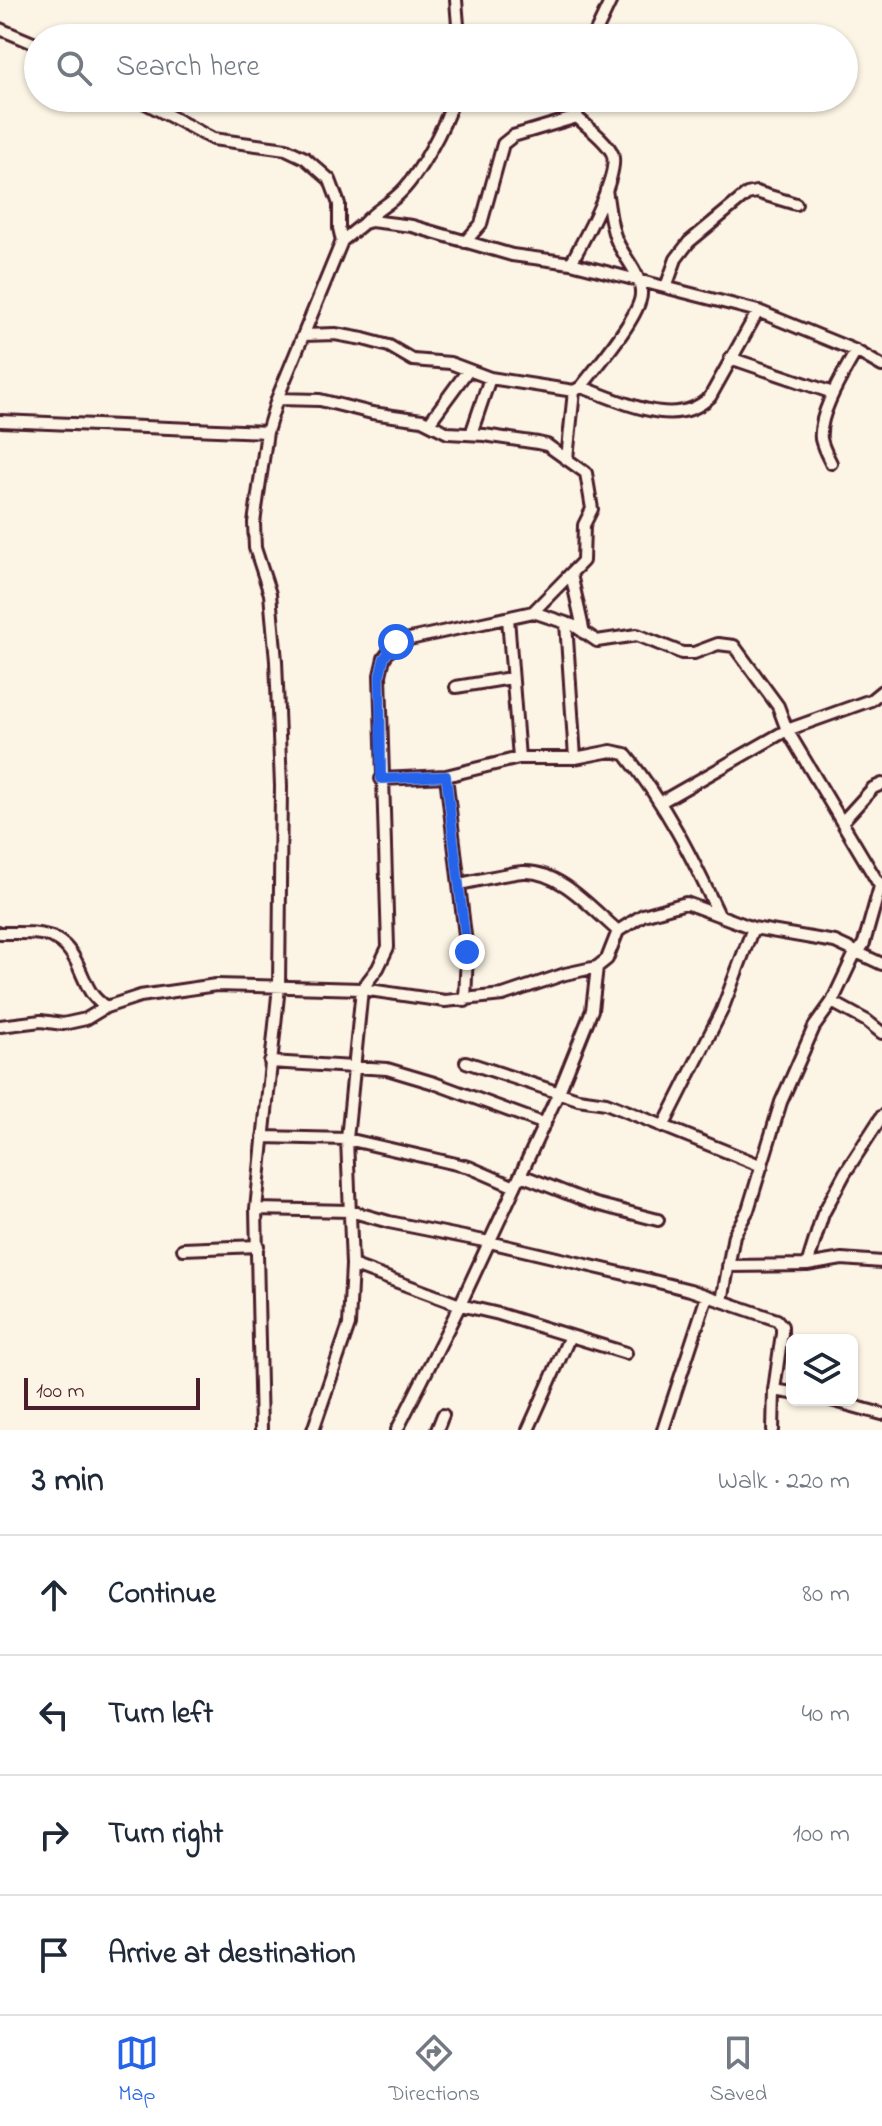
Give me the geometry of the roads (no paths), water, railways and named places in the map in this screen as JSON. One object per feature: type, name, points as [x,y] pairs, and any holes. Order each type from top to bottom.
[{"type":"street","points":[[456,0],[458,24]]},
{"type":"street","points":[[600,24],[611,0]]},
{"type":"street","points":[[0,29],[24,39]]},
{"type":"street","points":[[163,112],[213,139],[286,149],[305,158],[330,180],[339,204],[342,241]]},
{"type":"street","points":[[261,1430],[256,1209],[279,986],[282,800],[270,594],[255,548],[254,523],[267,432],[277,399],[342,241],[380,206],[402,191],[432,148],[448,112]]},
{"type":"street","points":[[571,263],[606,190],[613,167],[612,152],[577,117],[577,112]]},
{"type":"street","points":[[465,242],[481,224],[498,158],[507,139],[577,117]]},
{"type":"street","points":[[567,459],[577,389],[616,341],[640,304],[640,280],[615,238],[606,190]]},
{"type":"street","points":[[666,287],[676,259],[689,242],[747,194],[756,192],[796,204]]},
{"type":"street","points":[[364,223],[371,221],[412,226],[512,255],[571,263],[758,311],[856,351],[882,366]]},
{"type":"street","points":[[304,335],[335,334],[363,339],[389,346],[413,360],[450,363],[490,378],[577,389],[666,414],[700,406],[710,397],[758,311]]},
{"type":"street","points":[[831,463],[821,432],[833,393],[856,351]]},
{"type":"street","points":[[730,358],[833,393]]},
{"type":"street","points":[[429,423],[468,370]]},
{"type":"street","points":[[471,434],[490,378]]},
{"type":"street","points":[[277,399],[320,400],[429,423],[443,432],[547,445],[586,473],[592,509],[584,525],[583,561],[533,612],[396,642],[384,658],[380,675],[381,779],[388,947],[378,968],[362,989],[347,1139],[352,1265],[349,1325],[313,1430]]},
{"type":"street","points":[[0,421],[267,432]]},
{"type":"street","points":[[571,574],[585,634]]},
{"type":"street","points":[[533,612],[566,623],[597,641],[637,635],[682,653],[694,653],[718,644],[734,646],[778,706],[787,730],[881,884],[864,943],[856,951],[832,1002],[814,1027],[781,1102],[748,1210],[734,1235],[722,1301]]},
{"type":"street","points":[[508,618],[519,758]]},
{"type":"street","points":[[566,623],[575,758]]},
{"type":"street","points":[[456,687],[511,678]]},
{"type":"street","points":[[661,802],[787,730],[871,700],[882,691]]},
{"type":"street","points":[[381,779],[446,776],[519,758],[575,758],[611,751],[625,754],[661,802],[685,843],[719,915]]},
{"type":"street","points":[[446,776],[467,952],[465,1001]]},
{"type":"street","points":[[842,822],[873,788],[882,784]]},
{"type":"street","points":[[460,884],[525,872],[542,875],[558,882],[618,931]]},
{"type":"street","points":[[0,1026],[41,1021],[63,1024],[86,1019],[106,1007],[140,996],[216,985],[362,989],[431,1000],[465,1001],[503,995],[565,974],[597,967],[607,959],[618,931],[643,915],[686,903],[753,928],[835,942],[882,964]]},
{"type":"street","points":[[663,1127],[722,1010],[753,928]]},
{"type":"street","points":[[0,933],[50,935],[65,942],[74,954],[90,994],[106,1007]]},
{"type":"street","points":[[397,1430],[460,1305],[559,1092],[592,1010],[597,967]]},
{"type":"street","points":[[832,1002],[882,1033]]},
{"type":"street","points":[[270,1062],[387,1069],[545,1124]]},
{"type":"street","points":[[466,1062],[578,1099],[606,1103],[762,1166]]},
{"type":"street","points":[[807,1265],[823,1214],[882,1116]]},
{"type":"street","points":[[263,1137],[347,1139],[469,1167],[515,1187]]},
{"type":"street","points":[[521,1175],[592,1203],[658,1220]]},
{"type":"street","points":[[256,1209],[350,1211],[646,1279],[777,1320],[782,1326],[774,1390],[773,1430]]},
{"type":"street","points":[[183,1249],[258,1246]]},
{"type":"street","points":[[728,1266],[807,1265],[842,1259],[882,1262]]},
{"type":"street","points":[[352,1265],[460,1305],[626,1353]]},
{"type":"street","points":[[663,1430],[707,1296]]},
{"type":"street","points":[[528,1430],[570,1336]]},
{"type":"street","points":[[774,1390],[786,1392]]},
{"type":"street","points":[[853,1406],[882,1414]]},
{"type":"street","points":[[437,1430],[443,1415]]}]
